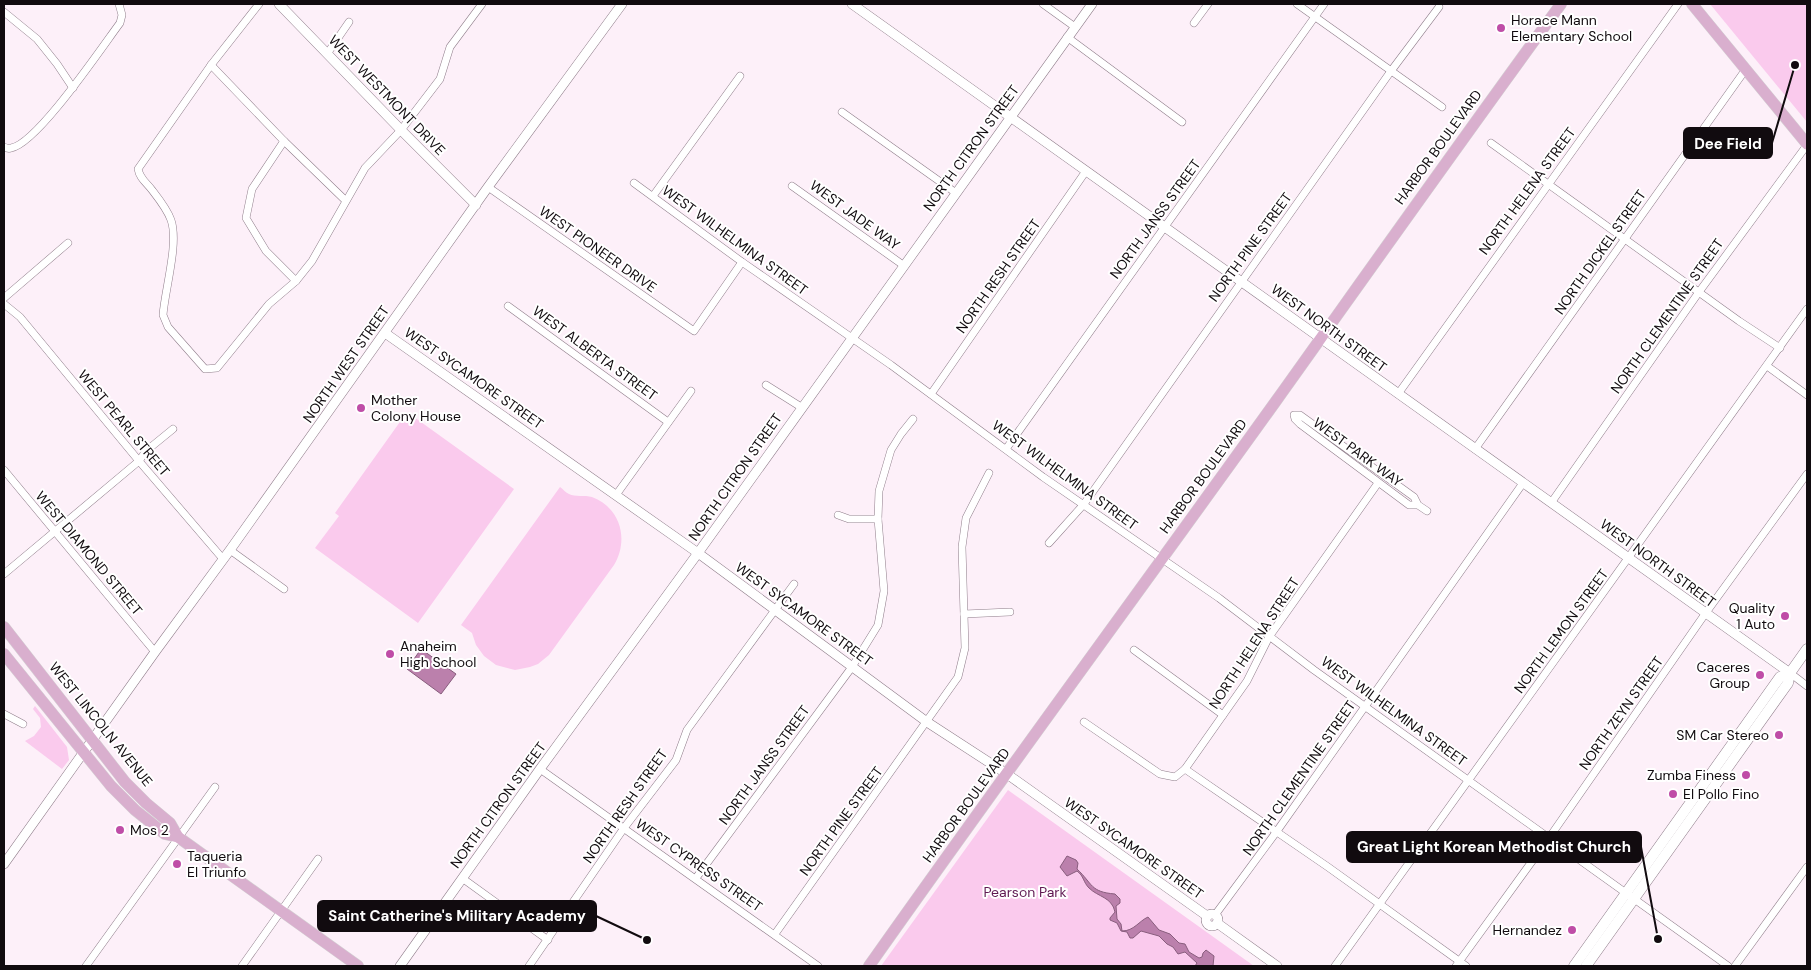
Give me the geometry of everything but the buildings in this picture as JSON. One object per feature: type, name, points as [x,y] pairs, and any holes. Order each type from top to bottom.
[{"type":"main road","name":"HARBOR BOULEVARD","points":[[869,966],[1561,4]]},
{"type":"main road","points":[[1692,4],[1807,145]]},
{"type":"main road","name":"WEST LINCOLN AVENUE","points":[[4,627],[125,782],[170,823],[178,837]]},
{"type":"main road","points":[[1586,966],[1630,896],[1780,676],[1790,674],[1807,649]]},
{"type":"main road","name":"WEST LINCOLN AVENUE","points":[[4,654],[111,786],[135,810],[165,834],[178,837],[280,912],[358,966]]},
{"type":"main road","points":[[1574,966],[1630,896]]},
{"type":"street","points":[[7,148],[29,137],[50,116],[73,88],[120,23],[122,15],[119,4]]},
{"type":"street","points":[[259,4],[211,65],[138,169],[140,178],[151,188],[171,220],[174,239],[163,316],[168,327],[205,369],[217,368],[269,304],[296,282],[312,262],[365,168],[401,130],[440,78],[450,47],[482,4]]},
{"type":"street","name":"WEST WESTMONT DRIVE","points":[[279,4],[476,205]]},
{"type":"street","name":"NORTH WEST STREET","points":[[4,864],[622,4]]},
{"type":"street","name":"WEST NORTH STREET","points":[[852,4],[1790,674]]},
{"type":"street","points":[[1043,4],[1075,27]]},
{"type":"street","name":"NORTH CITRON STREET","points":[[400,966],[1092,4]]},
{"type":"street","points":[[1194,23],[1208,4]]},
{"type":"street","points":[[1297,4],[1442,107]]},
{"type":"street","name":"NORTH JANSS STREET","points":[[1006,449],[1324,4]]},
{"type":"street","name":"NORTH HELENA STREET","points":[[1398,394],[1678,4]]},
{"type":"street","name":"NORTH PINE STREET","points":[[1049,543],[1084,504],[1391,71],[1439,7]]},
{"type":"street","points":[[4,12],[36,39],[57,64],[73,88]]},
{"type":"street","points":[[327,54],[349,22]]},
{"type":"street","points":[[1067,37],[1182,122]]},
{"type":"street","points":[[211,65],[284,141],[346,200]]},
{"type":"street","name":"NORTH DICKEL STREET","points":[[1475,449],[1746,69]]},
{"type":"street","points":[[653,196],[740,76]]},
{"type":"street","points":[[842,112],[956,193]]},
{"type":"street","points":[[284,141],[252,189],[246,218],[266,251],[296,282]]},
{"type":"street","points":[[1492,143],[1547,184],[1780,348]]},
{"type":"street","name":"NORTH CLEMENTINE STREET","points":[[1551,503],[1699,292],[1807,145]]},
{"type":"street","name":"NORTH RESH STREET","points":[[931,394],[1086,171]]},
{"type":"street","name":"WEST WILHELMINA STREET","points":[[634,183],[742,262],[931,394],[1043,477],[1219,598],[1269,637],[1728,966]]},
{"type":"street","name":"WEST JADE WAY","points":[[792,186],[903,266]]},
{"type":"street","name":"WEST PIONEER DRIVE","points":[[488,188],[694,331],[742,262]]},
{"type":"street","points":[[4,298],[68,243]]},
{"type":"street","name":"WEST PEARL STREET","points":[[4,304],[20,317],[138,461],[223,560]]},
{"type":"street","name":"WEST ALBERTA STREET","points":[[508,306],[668,422]]},
{"type":"street","name":"NORTH LEMON STREET","points":[[1335,966],[1807,309]]},
{"type":"street","name":"WEST SYCAMORE STREET","points":[[385,333],[698,553],[928,722],[1007,774],[1213,918],[1276,966]]},
{"type":"street","points":[[1767,366],[1807,395]]},
{"type":"street","points":[[766,385],[801,407]]},
{"type":"street","points":[[616,495],[691,391]]},
{"type":"street","name":"WEST PARK WAY","points":[[1418,505],[1409,505],[1378,483],[1300,424],[1294,419],[1294,415],[1300,415],[1414,497],[1418,505],[1427,511]]},
{"type":"street","name":"NORTH JANSS STREET","points":[[696,878],[852,667],[878,625],[884,591],[878,518],[879,491],[892,450],[901,434],[913,419]]},
{"type":"street","points":[[4,574],[173,429]]},
{"type":"street","name":"WEST DIAMOND STREET","points":[[4,470],[155,652]]},
{"type":"street","name":"NORTH PINE STREET","points":[[774,934],[928,722],[958,677],[965,648],[962,547],[966,518],[989,473]]},
{"type":"street","name":"NORTH ZEYN STREET","points":[[1458,964],[1549,838],[1705,614],[1807,474]]},
{"type":"street","name":"NORTH HELENA STREET","points":[[1185,769],[1247,681],[1269,637],[1378,483]]},
{"type":"street","name":"NORTH CLEMENTINE STREET","points":[[1213,918],[1277,832],[1523,484]]},
{"type":"street","points":[[838,515],[849,519],[878,518]]},
{"type":"street","points":[[230,550],[284,589]]},
{"type":"street","name":"NORTH RESH STREET","points":[[529,966],[624,828],[676,760],[687,730],[794,584]]},
{"type":"street","points":[[964,614],[1010,612]]},
{"type":"street","points":[[1134,650],[1223,715]]},
{"type":"street","points":[[1790,674],[1807,686]]},
{"type":"street","points":[[4,714],[23,724]]},
{"type":"street","points":[[1084,722],[1160,774],[1175,777],[1185,769],[1380,904],[1458,964],[1466,966]]},
{"type":"street","name":"WEST CYPRESS STREET","points":[[540,769],[818,966]]},
{"type":"street","points":[[86,966],[215,787]]},
{"type":"street","points":[[242,966],[318,859]]},
{"type":"street","points":[[1735,966],[1807,867]]},
{"type":"street","points":[[462,878],[548,940]]},
{"type":"green space","points":[[1710,4],[1807,4],[1807,122]]},
{"type":"green space","points":[[407,412],[514,489],[418,623],[315,548],[339,516],[335,513]]},
{"type":"green space","points":[[560,487],[571,495],[592,497],[610,509],[620,526],[621,545],[619,555],[614,565],[549,655],[538,664],[515,670],[496,665],[484,656],[476,645],[472,633],[461,625]]},
{"type":"green space","points":[[35,706],[67,747],[69,760],[62,769],[25,741],[34,736],[41,727],[40,718],[33,709]]},
{"type":"green space","name":"Pearson Park","points":[[1008,790],[1254,966],[881,966]]},
{"type":"shaded area","points":[[421,649],[456,674],[441,694],[407,669]]},
{"type":"shaded area","points":[[1067,856],[1076,860],[1078,863],[1077,869],[1096,889],[1115,894],[1120,899],[1120,903],[1116,906],[1117,919],[1121,924],[1122,931],[1133,928],[1148,917],[1159,930],[1170,934],[1179,943],[1185,944],[1189,952],[1199,958],[1202,957],[1206,950],[1214,956],[1213,966],[1195,966],[1197,963],[1185,952],[1178,954],[1173,947],[1159,936],[1141,931],[1133,938],[1130,938],[1127,932],[1121,931],[1117,923],[1110,920],[1115,912],[1111,903],[1089,888],[1077,871],[1067,876],[1060,867]]},
{"type":"place","name":"Horace Mann Elementary School","points":[[1501,28]]},
{"type":"place","name":"Dee Field","points":[[1795,65]]},
{"type":"place","name":"Mother Colony House","points":[[361,408]]},
{"type":"place","name":"Quality 1 Auto","points":[[1785,616]]},
{"type":"place","name":"Anaheim High School","points":[[390,654]]},
{"type":"place","name":"Caceres Group","points":[[1760,675]]},
{"type":"place","name":"SM Car Stereo","points":[[1779,735]]},
{"type":"place","name":"Zumba Finess","points":[[1746,775]]},
{"type":"place","name":"El Pollo Fino","points":[[1673,794]]},
{"type":"place","name":"Mos 2","points":[[120,830]]},
{"type":"place","name":"Taqueria El Triunfo","points":[[177,864]]},
{"type":"place","name":"Hernandez","points":[[1572,930]]},
{"type":"place","name":"Great Light Korean Methodist Church","points":[[1658,939]]},
{"type":"place","name":"Saint Catherine's Military Academy","points":[[647,940]]}]
